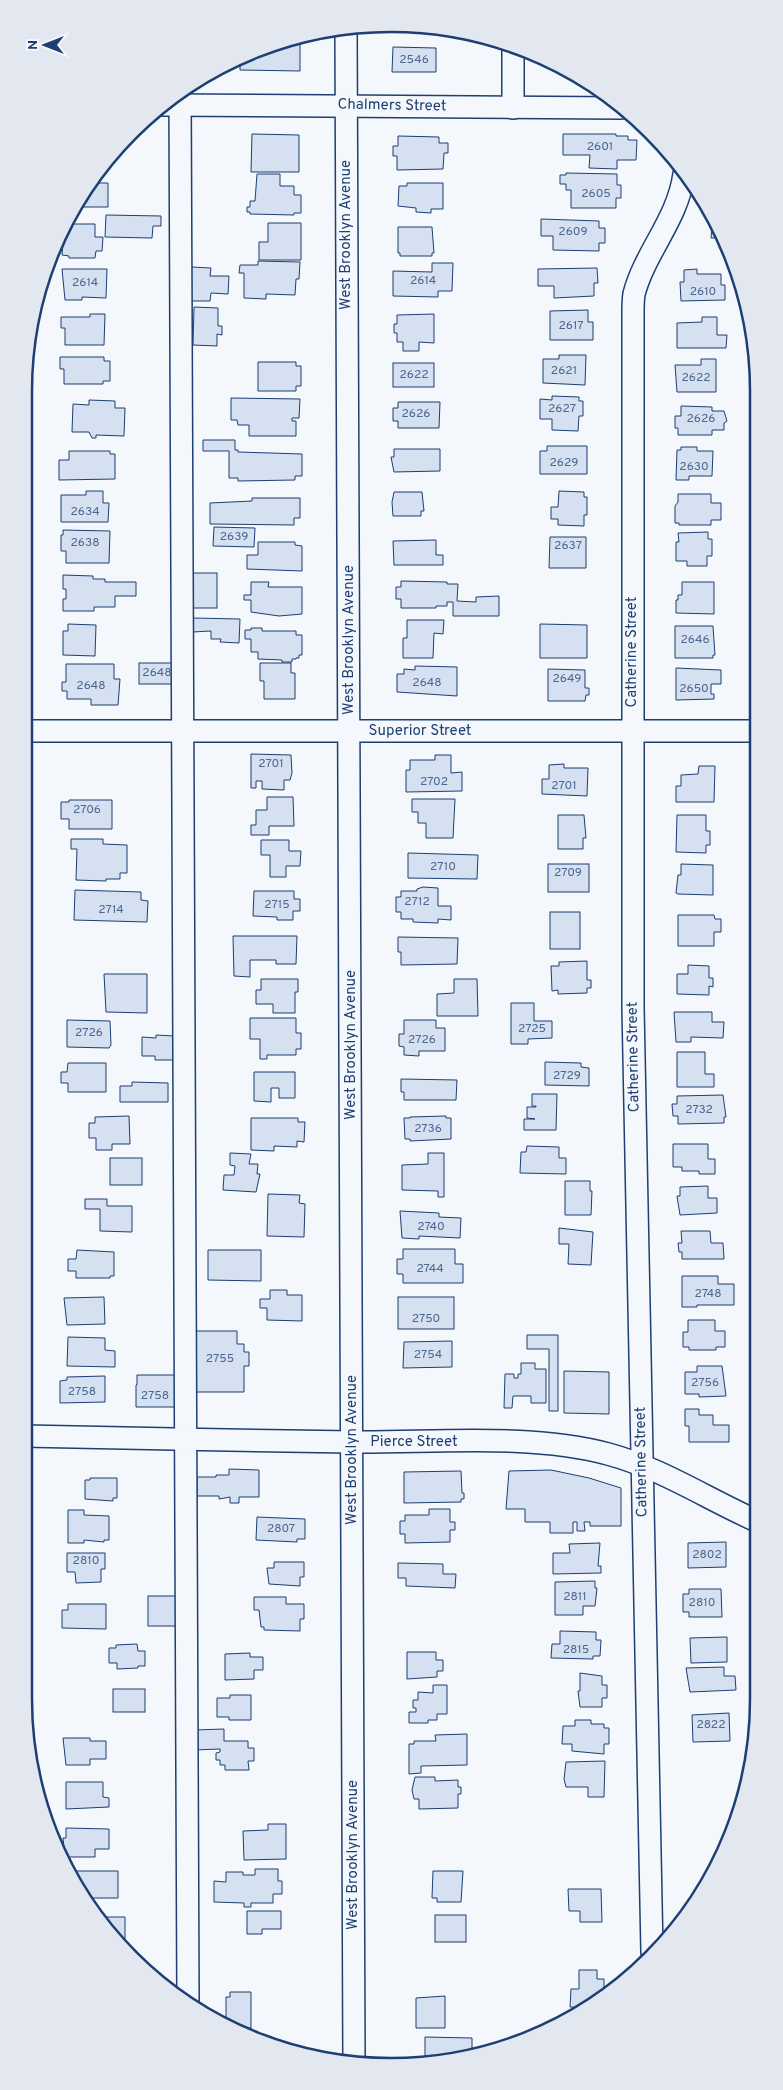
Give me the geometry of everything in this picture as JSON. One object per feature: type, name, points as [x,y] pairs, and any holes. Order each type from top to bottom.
[{"type":"street","name":"West Brooklyn Avenue","points":[[346,36],[354,2055]]},
{"type":"street","points":[[513,54],[513,108]]},
{"type":"street","name":"Chalmers Street","points":[[181,101],[513,108],[611,108]]},
{"type":"street","points":[[174,106],[184,730],[188,1994]]},
{"type":"street","name":"Catherine Street","points":[[652,1945],[633,1008],[634,295],[642,273],[670,219],[683,182]]},
{"type":"street","name":"Superior Street","points":[[32,731],[750,731]]},
{"type":"street","name":"Pierce Street","points":[[32,1436],[185,1440],[512,1442],[567,1446],[608,1454],[642,1465],[750,1518]]},
{"type":"building","points":[[300,45],[300,71],[240,70],[240,67],[254,60]]},
{"type":"building","points":[[393,47],[436,48],[436,72],[392,72]]},
{"type":"building","points":[[252,134],[299,135],[299,172],[251,172]]},
{"type":"building","points":[[563,134],[616,134],[616,136],[628,136],[628,140],[637,140],[636,160],[617,160],[617,169],[589,168],[590,155],[563,155]]},
{"type":"building","points":[[398,136],[439,137],[439,143],[448,143],[448,153],[444,153],[443,169],[397,170],[397,156],[393,156],[393,146],[398,146]]},
{"type":"building","points":[[566,173],[617,174],[617,185],[621,185],[621,198],[616,198],[616,208],[571,208],[571,190],[566,190],[566,184],[560,184],[560,175],[566,175]]},
{"type":"building","points":[[257,174],[280,174],[280,186],[294,186],[294,195],[301,195],[301,213],[294,213],[294,215],[250,214],[250,212],[247,212],[247,207],[250,207],[250,201],[255,201]]},
{"type":"building","points":[[100,183],[108,183],[108,207],[84,207]]},
{"type":"building","points":[[407,183],[443,183],[443,209],[431,209],[431,213],[416,212],[416,208],[398,206],[399,186],[407,186]]},
{"type":"building","points":[[106,215],[161,216],[161,226],[153,226],[152,238],[105,237]]},
{"type":"building","points":[[541,219],[599,221],[599,228],[605,228],[605,243],[599,243],[599,251],[553,250],[553,236],[541,236]]},
{"type":"building","points":[[268,223],[301,223],[301,260],[259,260],[259,242],[268,242]]},
{"type":"building","points":[[75,224],[95,224],[95,237],[103,237],[102,251],[96,251],[95,258],[69,258],[69,256],[62,255],[62,249]]},
{"type":"building","points":[[398,227],[432,227],[434,253],[432,253],[432,256],[400,256],[400,253],[398,253]]},
{"type":"building","points":[[712,231],[715,238],[711,238]]},
{"type":"building","points":[[258,261],[300,262],[299,279],[296,279],[295,295],[266,294],[266,299],[244,298],[244,273],[239,273],[240,265],[258,265]]},
{"type":"building","points":[[432,263],[453,263],[452,291],[438,291],[438,297],[393,296],[393,271],[432,272]]},
{"type":"building","points":[[191,267],[211,268],[210,276],[229,276],[228,294],[211,293],[210,301],[188,301]]},
{"type":"building","points":[[597,268],[598,283],[594,283],[594,296],[554,298],[554,286],[538,286],[538,269]]},
{"type":"building","points":[[62,269],[107,269],[106,298],[82,297],[82,300],[65,300]]},
{"type":"building","points":[[697,269],[697,274],[721,274],[721,285],[725,285],[725,300],[681,301],[680,282],[684,282],[684,270]]},
{"type":"building","points":[[194,307],[218,308],[218,326],[222,326],[222,335],[217,334],[217,346],[193,345]]},
{"type":"building","points":[[588,310],[588,322],[593,322],[593,340],[550,340],[550,311]]},
{"type":"building","points":[[90,314],[105,314],[104,345],[65,345],[65,328],[61,328],[61,317],[90,317]]},
{"type":"building","points":[[434,314],[434,343],[419,342],[419,351],[403,351],[403,342],[397,342],[397,333],[394,333],[397,315]]},
{"type":"building","points":[[702,317],[717,317],[717,335],[727,335],[726,348],[677,348],[677,323],[702,322]]},
{"type":"building","points":[[559,355],[586,355],[585,385],[543,383],[543,359],[559,359]]},
{"type":"building","points":[[60,357],[104,357],[104,361],[110,361],[110,381],[103,381],[103,384],[64,384],[64,369],[60,369]]},
{"type":"building","points":[[701,359],[716,359],[716,392],[677,392],[675,365],[701,365]]},
{"type":"building","points":[[258,362],[296,362],[296,366],[301,366],[301,386],[296,386],[296,391],[258,391]]},
{"type":"building","points":[[393,363],[434,363],[434,387],[393,387]]},
{"type":"building","points":[[552,396],[579,397],[579,401],[583,401],[583,416],[579,416],[578,431],[552,430],[552,419],[540,419],[540,399],[552,400]]},
{"type":"building","points":[[231,398],[300,399],[299,418],[292,418],[292,421],[296,421],[296,436],[249,436],[249,425],[238,425],[237,420],[231,420]]},
{"type":"building","points":[[89,400],[115,401],[115,408],[125,408],[124,436],[96,435],[96,438],[92,438],[89,432],[72,432],[73,404],[89,405]]},
{"type":"building","points":[[398,402],[440,402],[439,428],[398,428],[398,421],[393,421],[393,408],[398,408]]},
{"type":"building","points":[[681,406],[712,407],[712,411],[724,411],[727,421],[724,423],[724,430],[712,430],[712,435],[678,435],[678,428],[675,428],[675,416],[681,416]]},
{"type":"building","points":[[203,440],[235,440],[235,450],[238,450],[238,452],[302,454],[302,476],[295,476],[295,480],[238,481],[238,478],[229,478],[229,451],[203,451]]},
{"type":"building","points":[[547,446],[587,446],[587,474],[540,474],[540,451],[547,451]]},
{"type":"building","points":[[681,447],[697,447],[697,451],[713,451],[712,476],[689,476],[689,480],[676,480],[677,450],[681,450]]},
{"type":"building","points":[[394,449],[440,449],[440,471],[394,472],[391,457],[394,457]]},
{"type":"building","points":[[69,451],[110,451],[110,454],[115,454],[115,479],[59,480],[59,460],[69,460]]},
{"type":"building","points":[[86,491],[103,491],[103,503],[109,503],[108,522],[61,522],[61,495],[86,495]]},
{"type":"building","points":[[559,491],[584,492],[584,497],[587,497],[587,515],[584,515],[584,526],[558,525],[558,519],[551,519],[551,507],[558,507]]},
{"type":"building","points":[[394,492],[422,492],[424,511],[421,511],[421,516],[393,516],[392,502]]},
{"type":"building","points":[[678,494],[711,494],[711,503],[721,503],[721,520],[711,520],[711,525],[679,525],[679,523],[675,523],[675,506],[678,502]]},
{"type":"building","points":[[252,498],[300,498],[300,518],[294,518],[294,525],[210,524],[210,503],[252,501]]},
{"type":"building","points":[[214,527],[255,528],[254,547],[213,546]]},
{"type":"building","points":[[63,530],[110,531],[109,563],[66,563],[66,551],[61,551],[61,535],[63,535]]},
{"type":"building","points":[[708,532],[708,539],[712,539],[712,556],[707,556],[707,566],[687,566],[687,561],[676,561],[676,542],[679,542],[678,533]]},
{"type":"building","points":[[550,537],[586,537],[586,568],[549,568]]},
{"type":"building","points":[[436,540],[436,555],[443,555],[443,565],[394,565],[393,541]]},
{"type":"building","points":[[258,542],[295,542],[295,545],[302,546],[302,571],[247,569],[247,555],[258,555]]},
{"type":"building","points":[[192,573],[217,573],[217,608],[192,608]]},
{"type":"building","points":[[63,575],[93,576],[93,579],[105,579],[105,582],[136,582],[136,596],[115,596],[115,607],[94,607],[94,611],[63,611],[63,599],[66,599],[66,589],[63,589]]},
{"type":"building","points":[[401,581],[458,584],[457,601],[476,602],[476,597],[499,596],[499,616],[453,616],[453,602],[447,602],[447,606],[436,606],[436,608],[401,608],[401,599],[396,599],[396,587],[401,587]]},
{"type":"building","points":[[251,582],[269,582],[268,587],[302,587],[302,614],[279,616],[251,612],[251,600],[244,600],[244,595],[251,595]]},
{"type":"building","points":[[682,582],[714,582],[714,614],[676,613],[676,600],[678,600],[678,595],[682,595]]},
{"type":"building","points":[[193,618],[240,619],[239,643],[220,642],[221,639],[211,639],[211,631],[192,632]]},
{"type":"building","points":[[407,620],[444,620],[443,634],[434,633],[433,658],[403,658],[403,638],[407,638]]},
{"type":"building","points":[[68,624],[96,625],[95,656],[63,655],[63,631],[68,631]]},
{"type":"building","points":[[540,624],[587,625],[587,658],[540,658]]},
{"type":"building","points":[[675,626],[713,626],[715,655],[713,655],[713,658],[675,658]]},
{"type":"building","points":[[251,628],[262,628],[262,631],[296,631],[296,635],[302,635],[302,655],[299,655],[299,658],[292,659],[292,662],[258,659],[258,652],[251,652],[251,639],[245,639],[245,630],[251,630]]},
{"type":"building","points":[[139,663],[175,663],[175,684],[139,684]]},
{"type":"building","points":[[260,663],[291,663],[291,673],[295,673],[295,699],[264,699],[264,681],[260,681]]},
{"type":"building","points":[[66,664],[114,664],[114,679],[120,679],[118,705],[91,705],[91,699],[67,699],[67,691],[62,691],[62,682],[66,682]]},
{"type":"building","points":[[415,666],[457,667],[457,696],[397,692],[397,674],[404,674],[404,669],[415,670]]},
{"type":"building","points":[[676,668],[721,670],[721,684],[711,684],[711,694],[714,694],[714,699],[676,700]]},
{"type":"building","points":[[548,669],[585,670],[585,688],[589,688],[589,695],[586,695],[585,701],[548,701]]},
{"type":"building","points":[[251,754],[291,755],[292,773],[290,780],[284,780],[284,790],[262,789],[262,781],[256,781],[256,788],[251,788]]},
{"type":"building","points":[[435,755],[451,755],[451,773],[462,772],[462,791],[406,792],[406,770],[410,770],[410,760],[435,760]]},
{"type":"building","points":[[564,764],[564,768],[588,768],[587,796],[542,794],[542,779],[549,779],[549,765]]},
{"type":"building","points":[[699,766],[715,766],[714,802],[676,802],[676,786],[681,786],[681,775],[698,774]]},
{"type":"building","points":[[267,797],[293,797],[294,826],[269,826],[269,835],[251,835],[251,825],[256,825],[256,810],[267,810]]},
{"type":"building","points":[[412,799],[455,799],[453,838],[426,838],[426,823],[418,823],[418,812],[412,812]]},
{"type":"building","points":[[69,800],[112,800],[112,829],[69,829],[69,819],[61,819],[61,802],[69,802]]},
{"type":"building","points":[[558,815],[584,815],[586,838],[583,838],[583,849],[558,849]]},
{"type":"building","points":[[677,815],[706,815],[706,831],[710,831],[710,845],[706,845],[706,853],[676,852]]},
{"type":"building","points":[[71,839],[103,839],[103,844],[127,845],[127,873],[120,873],[120,879],[106,879],[106,881],[76,880],[77,849],[71,849]]},
{"type":"building","points":[[261,840],[289,840],[289,851],[301,851],[300,866],[286,866],[286,877],[270,877],[270,855],[261,855]]},
{"type":"building","points":[[408,853],[478,855],[477,879],[408,878]]},
{"type":"building","points":[[548,864],[589,864],[589,892],[548,892]]},
{"type":"building","points":[[681,864],[713,865],[713,895],[676,893],[678,875],[681,875]]},
{"type":"building","points":[[423,887],[438,888],[438,906],[451,906],[451,920],[438,919],[438,923],[413,922],[413,919],[401,919],[401,912],[396,912],[396,897],[401,897],[401,891],[417,891],[417,889]]},
{"type":"building","points":[[75,890],[141,892],[141,900],[148,901],[147,922],[74,920]]},
{"type":"building","points":[[254,891],[294,891],[294,899],[300,899],[300,911],[293,911],[293,920],[277,920],[277,917],[253,916]]},
{"type":"building","points":[[550,912],[580,912],[580,949],[550,949]]},
{"type":"building","points":[[678,915],[714,915],[715,919],[721,919],[721,932],[714,932],[714,946],[678,946]]},
{"type":"building","points":[[233,936],[297,936],[296,964],[276,964],[276,960],[250,960],[250,977],[234,976]]},
{"type":"building","points":[[398,937],[458,938],[457,964],[401,965],[401,952],[398,952]]},
{"type":"building","points":[[587,961],[587,980],[591,980],[591,988],[587,988],[587,993],[558,994],[558,990],[552,991],[551,966],[559,966],[559,962]]},
{"type":"building","points":[[688,965],[709,966],[709,978],[713,978],[713,987],[709,986],[709,995],[677,994],[677,974],[688,974]]},
{"type":"building","points":[[104,974],[147,974],[147,1013],[106,1012]]},
{"type":"building","points":[[261,979],[298,979],[298,992],[295,992],[295,1013],[273,1013],[273,1004],[256,1004],[256,990],[261,990]]},
{"type":"building","points":[[454,979],[477,979],[478,1016],[437,1016],[437,994],[454,993]]},
{"type":"building","points":[[511,1003],[534,1003],[534,1021],[552,1021],[552,1038],[528,1039],[528,1044],[511,1044]]},
{"type":"building","points":[[674,1012],[712,1012],[712,1022],[724,1022],[723,1038],[691,1037],[691,1042],[676,1042]]},
{"type":"building","points":[[250,1018],[296,1018],[296,1033],[301,1033],[301,1049],[296,1049],[296,1055],[267,1055],[267,1059],[260,1059],[260,1039],[250,1039]]},
{"type":"building","points":[[67,1020],[110,1021],[111,1045],[109,1048],[67,1047]]},
{"type":"building","points":[[404,1020],[436,1020],[436,1028],[445,1028],[445,1051],[419,1051],[419,1056],[404,1055],[404,1047],[399,1046],[399,1034],[404,1034]]},
{"type":"building","points":[[156,1035],[174,1036],[174,1060],[155,1060],[155,1056],[142,1056],[142,1037],[156,1038]]},
{"type":"building","points":[[677,1052],[705,1052],[705,1074],[714,1074],[714,1087],[677,1087]]},
{"type":"building","points":[[545,1062],[581,1063],[581,1067],[589,1068],[589,1086],[545,1085]]},
{"type":"building","points":[[68,1063],[106,1063],[106,1092],[68,1092],[68,1083],[61,1083],[61,1072],[67,1072]]},
{"type":"building","points":[[254,1072],[295,1072],[295,1098],[279,1098],[279,1088],[271,1088],[271,1102],[254,1101]]},
{"type":"building","points":[[401,1079],[457,1080],[456,1100],[404,1100],[404,1092],[401,1092]]},
{"type":"building","points":[[132,1082],[168,1083],[168,1102],[120,1102],[120,1086],[132,1086]]},
{"type":"building","points":[[532,1094],[557,1094],[556,1130],[524,1130],[524,1119],[535,1119],[527,1118],[527,1107],[536,1107],[532,1106]]},
{"type":"building","points":[[723,1095],[726,1117],[724,1117],[724,1123],[678,1124],[678,1116],[673,1116],[672,1104],[677,1104],[677,1096]]},
{"type":"building","points":[[129,1116],[130,1144],[112,1144],[112,1150],[96,1150],[96,1138],[89,1138],[89,1123],[95,1123],[95,1117]]},
{"type":"building","points":[[446,1116],[446,1118],[451,1118],[451,1139],[410,1141],[410,1139],[405,1139],[404,1118]]},
{"type":"building","points":[[251,1118],[298,1118],[298,1122],[305,1122],[304,1142],[297,1141],[297,1147],[274,1146],[274,1151],[251,1150]]},
{"type":"building","points":[[673,1144],[708,1144],[708,1159],[715,1159],[715,1174],[699,1174],[699,1171],[682,1171],[682,1167],[673,1167]]},
{"type":"building","points":[[527,1146],[559,1147],[559,1158],[566,1158],[566,1174],[520,1173],[521,1152],[526,1152]]},
{"type":"building","points":[[230,1153],[251,1154],[249,1164],[258,1164],[257,1174],[260,1174],[256,1192],[223,1190],[224,1175],[234,1175],[235,1166],[230,1165]]},
{"type":"building","points":[[428,1153],[444,1153],[444,1197],[438,1197],[438,1191],[402,1190],[402,1165],[428,1164]]},
{"type":"building","points":[[110,1158],[142,1158],[142,1185],[110,1185]]},
{"type":"building","points":[[565,1181],[590,1181],[590,1191],[592,1191],[591,1215],[565,1215]]},
{"type":"building","points":[[708,1186],[708,1198],[717,1198],[717,1213],[680,1215],[677,1196],[680,1196],[680,1187]]},
{"type":"building","points":[[268,1194],[300,1195],[299,1203],[305,1204],[304,1237],[267,1236]]},
{"type":"building","points":[[85,1199],[107,1199],[107,1206],[132,1206],[132,1232],[100,1231],[100,1209],[85,1209]]},
{"type":"building","points":[[400,1211],[439,1213],[439,1217],[461,1218],[460,1238],[419,1236],[419,1239],[402,1238]]},
{"type":"building","points":[[559,1228],[593,1232],[591,1265],[568,1264],[569,1244],[559,1244]]},
{"type":"building","points":[[681,1231],[710,1231],[711,1243],[723,1243],[724,1259],[682,1259],[682,1252],[679,1252],[678,1243],[682,1243]]},
{"type":"building","points":[[403,1249],[455,1249],[455,1264],[463,1264],[463,1283],[403,1283],[403,1274],[397,1274],[397,1259],[403,1259]]},
{"type":"building","points":[[77,1250],[114,1252],[114,1276],[110,1276],[110,1278],[76,1278],[76,1271],[68,1271],[68,1259],[76,1259]]},
{"type":"building","points":[[208,1250],[261,1250],[261,1281],[208,1280]]},
{"type":"building","points":[[682,1276],[718,1276],[718,1284],[734,1284],[734,1305],[682,1307]]},
{"type":"building","points":[[270,1290],[287,1290],[287,1295],[302,1295],[302,1321],[267,1320],[267,1308],[260,1308],[260,1299],[270,1299]]},
{"type":"building","points":[[104,1297],[105,1324],[67,1325],[64,1298]]},
{"type":"building","points":[[398,1297],[454,1297],[454,1329],[398,1329]]},
{"type":"building","points":[[688,1320],[715,1320],[715,1331],[725,1331],[725,1347],[716,1347],[716,1350],[689,1350],[689,1347],[683,1347],[683,1332],[688,1332]]},
{"type":"building","points":[[195,1331],[237,1331],[237,1344],[244,1344],[244,1352],[249,1352],[249,1366],[244,1366],[244,1392],[191,1392]]},
{"type":"building","points":[[527,1335],[558,1335],[558,1411],[549,1411],[549,1349],[527,1349]]},
{"type":"building","points":[[68,1337],[105,1338],[105,1350],[115,1351],[115,1367],[67,1366]]},
{"type":"building","points":[[452,1341],[452,1367],[403,1368],[404,1342]]},
{"type":"building","points":[[521,1363],[535,1363],[535,1369],[546,1369],[546,1403],[531,1403],[531,1396],[513,1396],[512,1408],[504,1408],[505,1374],[514,1374],[514,1378],[518,1378],[518,1374],[521,1374]]},
{"type":"building","points":[[697,1366],[722,1366],[726,1396],[699,1397],[699,1394],[685,1394],[685,1372],[697,1372]]},
{"type":"building","points":[[564,1371],[609,1372],[609,1414],[564,1413]]},
{"type":"building","points":[[137,1375],[175,1375],[175,1407],[136,1407]]},
{"type":"building","points":[[105,1376],[105,1402],[60,1403],[60,1381],[67,1380],[67,1377]]},
{"type":"building","points":[[685,1409],[699,1409],[699,1415],[713,1415],[713,1425],[729,1425],[729,1442],[689,1442],[689,1426],[685,1426]]},
{"type":"building","points":[[229,1469],[259,1470],[259,1497],[239,1497],[239,1503],[230,1503],[230,1497],[219,1499],[219,1496],[197,1496],[197,1477],[229,1475]]},
{"type":"building","points":[[551,1470],[589,1478],[621,1488],[621,1526],[590,1526],[590,1522],[584,1522],[585,1531],[577,1531],[577,1522],[573,1522],[573,1533],[550,1533],[550,1522],[525,1522],[525,1509],[506,1509],[509,1471]]},
{"type":"building","points":[[461,1471],[464,1499],[461,1499],[461,1502],[404,1503],[404,1472]]},
{"type":"building","points":[[90,1478],[117,1478],[117,1498],[113,1498],[113,1501],[85,1499],[85,1480],[90,1480]]},
{"type":"building","points":[[429,1509],[450,1509],[450,1522],[455,1522],[455,1530],[450,1530],[450,1542],[405,1543],[405,1534],[400,1534],[400,1521],[405,1521],[405,1515],[429,1515]]},
{"type":"building","points":[[68,1510],[84,1510],[84,1515],[109,1516],[109,1540],[104,1540],[104,1542],[84,1540],[84,1543],[68,1543]]},
{"type":"building","points":[[257,1517],[305,1519],[305,1539],[297,1539],[297,1542],[256,1540]]},
{"type":"building","points":[[726,1542],[726,1567],[688,1568],[688,1543]]},
{"type":"building","points":[[600,1543],[598,1566],[601,1566],[601,1573],[553,1574],[553,1553],[570,1553],[569,1544]]},
{"type":"building","points":[[67,1553],[105,1553],[105,1569],[101,1569],[101,1582],[76,1583],[75,1572],[67,1572]]},
{"type":"building","points":[[274,1562],[304,1562],[304,1577],[300,1577],[300,1586],[269,1584],[267,1568],[274,1568]]},
{"type":"building","points":[[398,1563],[443,1564],[443,1574],[456,1574],[455,1588],[406,1586],[406,1578],[398,1578]]},
{"type":"building","points":[[595,1581],[595,1588],[597,1588],[595,1606],[583,1606],[583,1615],[555,1615],[555,1582]]},
{"type":"building","points":[[689,1589],[721,1589],[722,1617],[689,1617],[689,1612],[683,1612],[683,1594],[689,1594]]},
{"type":"building","points":[[148,1596],[176,1596],[176,1626],[148,1626]]},
{"type":"building","points":[[254,1597],[286,1597],[286,1604],[304,1604],[304,1619],[300,1619],[300,1631],[264,1630],[264,1627],[261,1627],[259,1610],[254,1610]]},
{"type":"building","points":[[68,1604],[106,1604],[106,1629],[62,1628],[62,1610],[68,1610]]},
{"type":"building","points":[[560,1631],[596,1632],[596,1640],[601,1640],[600,1656],[593,1656],[593,1659],[551,1658],[552,1644],[560,1644]]},
{"type":"building","points":[[727,1637],[727,1662],[691,1663],[690,1638]]},
{"type":"building","points":[[137,1644],[138,1651],[145,1651],[145,1666],[117,1669],[117,1663],[109,1663],[109,1648],[116,1648],[116,1645]]},
{"type":"building","points":[[407,1652],[436,1652],[436,1660],[443,1660],[443,1671],[437,1671],[437,1677],[407,1679]]},
{"type":"building","points":[[250,1653],[250,1657],[263,1657],[263,1670],[254,1670],[254,1679],[225,1680],[225,1654]]},
{"type":"building","points":[[724,1667],[724,1676],[735,1676],[736,1690],[690,1692],[686,1668]]},
{"type":"building","points":[[580,1673],[602,1676],[602,1685],[607,1685],[607,1698],[602,1698],[602,1707],[580,1707],[578,1691],[580,1691]]},
{"type":"building","points":[[433,1685],[447,1685],[447,1714],[437,1714],[437,1720],[428,1720],[428,1723],[409,1723],[409,1712],[416,1712],[416,1708],[413,1708],[413,1700],[418,1700],[418,1692],[433,1693]]},
{"type":"building","points":[[113,1689],[145,1689],[145,1712],[113,1712]]},
{"type":"building","points":[[230,1695],[251,1695],[251,1720],[229,1720],[229,1717],[217,1717],[217,1698],[230,1698]]},
{"type":"building","points":[[729,1713],[730,1741],[693,1742],[692,1715]]},
{"type":"building","points":[[575,1720],[591,1720],[591,1724],[604,1724],[604,1728],[609,1728],[609,1744],[604,1744],[604,1754],[572,1751],[572,1744],[562,1744],[563,1726],[575,1726]]},
{"type":"building","points":[[224,1729],[224,1741],[248,1741],[248,1748],[254,1748],[254,1761],[248,1761],[249,1770],[225,1770],[225,1765],[220,1765],[220,1760],[216,1760],[216,1753],[220,1752],[220,1749],[194,1750],[194,1730]]},
{"type":"building","points":[[467,1734],[467,1765],[421,1766],[421,1773],[409,1774],[409,1744],[414,1744],[414,1741],[436,1741],[435,1735]]},
{"type":"building","points":[[63,1738],[90,1738],[90,1741],[106,1741],[106,1759],[90,1759],[90,1765],[66,1765]]},
{"type":"building","points":[[605,1761],[604,1797],[588,1797],[588,1787],[566,1787],[564,1779],[566,1762]]},
{"type":"building","points":[[415,1777],[435,1777],[435,1781],[458,1780],[461,1794],[458,1794],[458,1808],[419,1809],[419,1799],[414,1799],[412,1790]]},
{"type":"building","points":[[66,1782],[103,1782],[103,1797],[109,1798],[109,1807],[66,1809]]},
{"type":"building","points":[[268,1824],[286,1824],[286,1859],[244,1860],[243,1831],[268,1830]]},
{"type":"building","points":[[66,1828],[109,1829],[109,1849],[95,1849],[95,1857],[70,1857],[64,1844],[63,1838],[66,1838]]},
{"type":"building","points":[[255,1869],[278,1869],[278,1881],[282,1881],[282,1894],[273,1894],[273,1903],[251,1903],[251,1907],[244,1907],[244,1903],[214,1902],[214,1881],[226,1882],[226,1872],[243,1872],[243,1875],[255,1875]]},
{"type":"building","points":[[77,1871],[118,1871],[118,1898],[93,1898]]},
{"type":"building","points":[[433,1871],[463,1871],[461,1902],[437,1902],[437,1898],[432,1898]]},
{"type":"building","points":[[568,1889],[601,1889],[602,1922],[580,1922],[580,1911],[569,1911]]},
{"type":"building","points":[[247,1911],[281,1911],[281,1929],[262,1929],[262,1934],[247,1934]]},
{"type":"building","points":[[435,1915],[466,1915],[466,1942],[435,1942]]},
{"type":"building","points":[[107,1917],[125,1917],[125,1938]]},
{"type":"building","points":[[579,1970],[597,1970],[597,1979],[604,1979],[604,1987],[574,2007],[570,2007],[571,1989],[579,1989]]},
{"type":"building","points":[[230,1992],[251,1992],[251,2028],[226,2016],[226,1997],[230,1997]]},
{"type":"building","points":[[445,1996],[445,2028],[416,2028],[416,1998]]},
{"type":"building","points":[[425,2037],[472,2038],[472,2048],[425,2056]]}]
